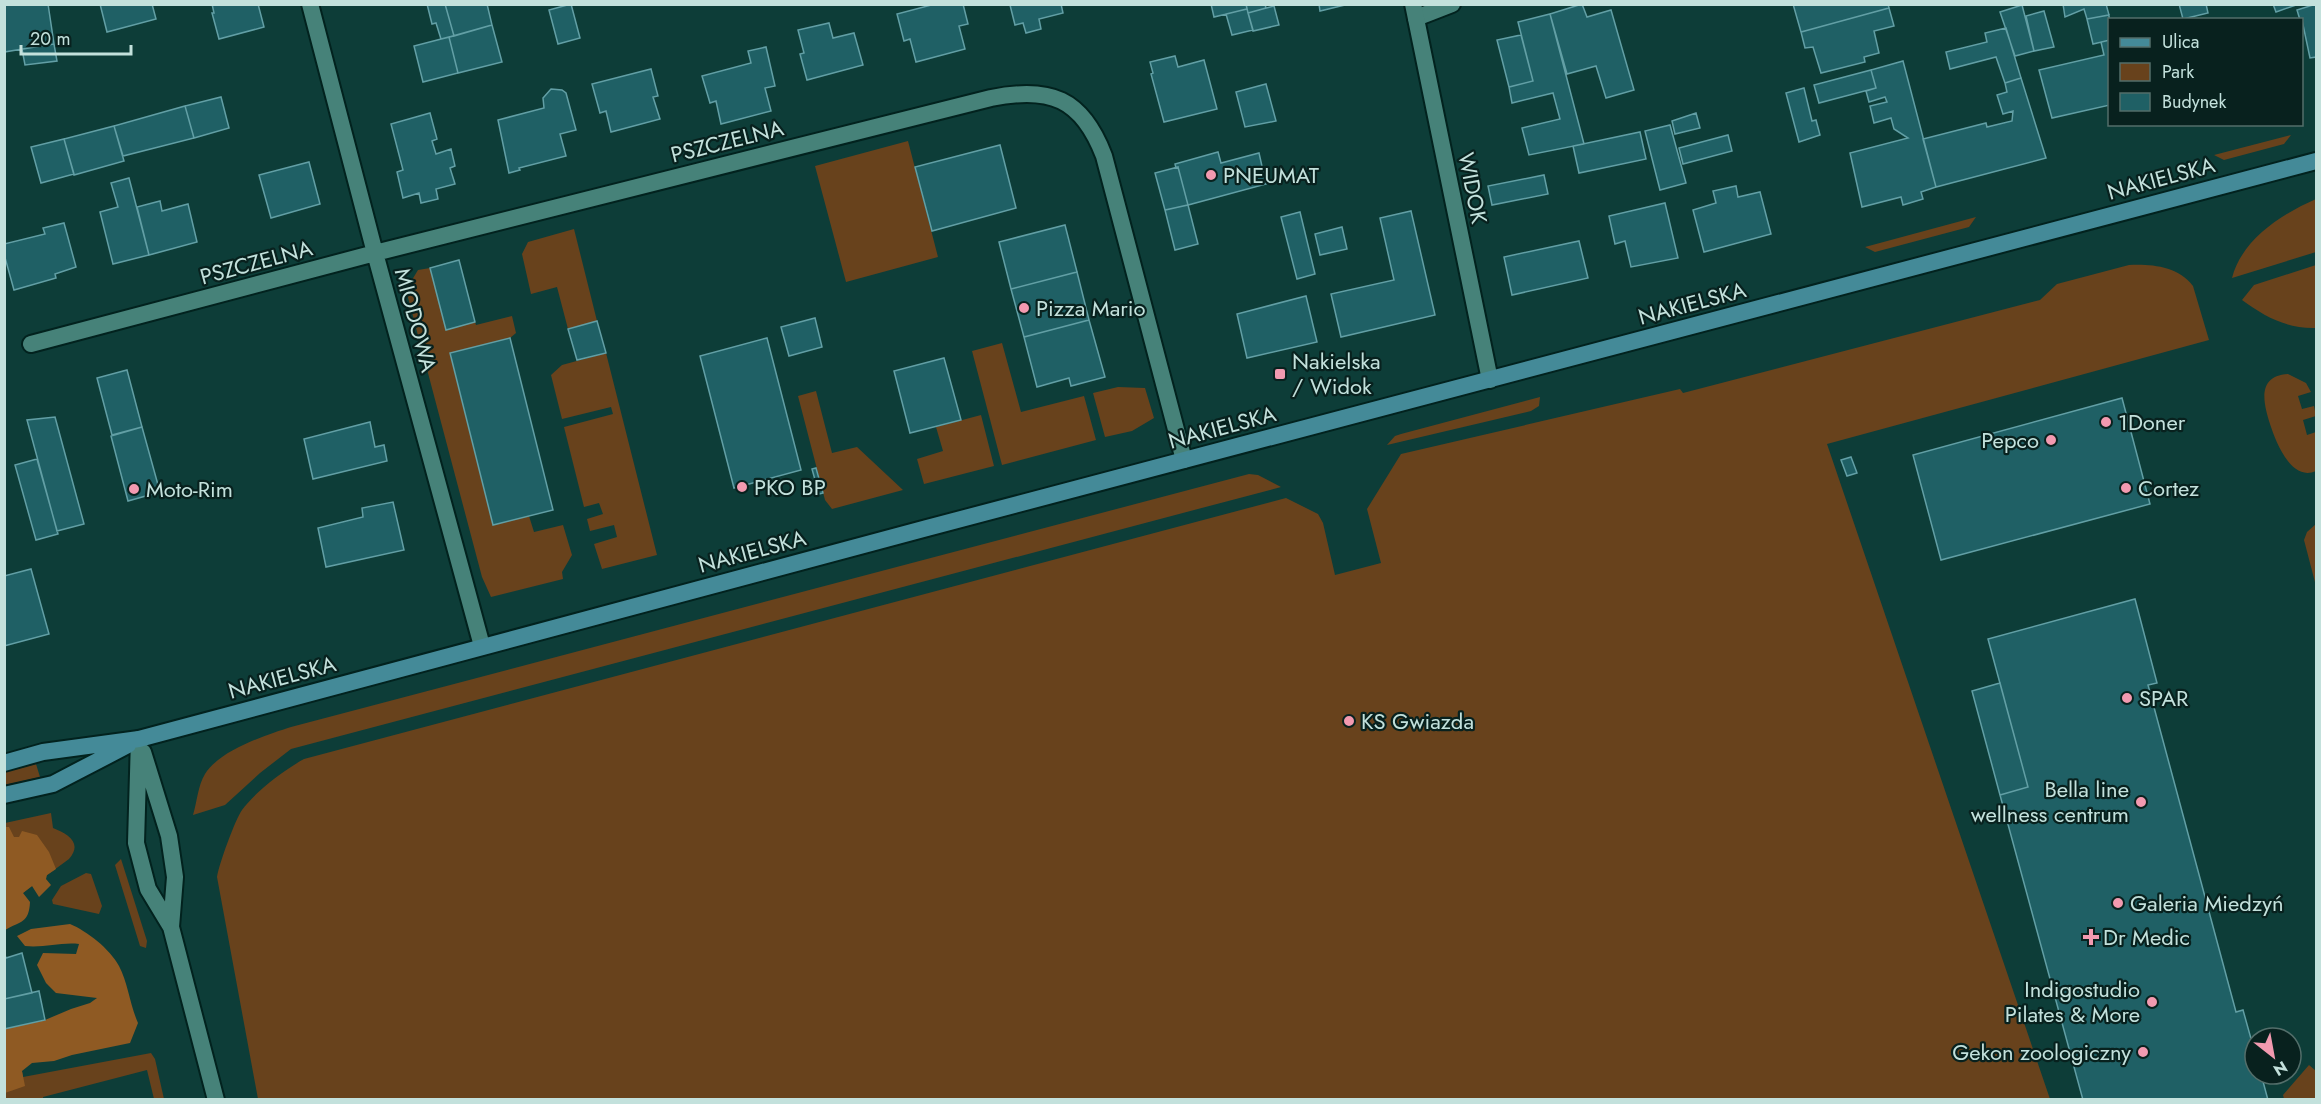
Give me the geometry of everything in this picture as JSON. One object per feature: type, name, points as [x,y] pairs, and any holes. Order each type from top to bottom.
[{"type":"main road","name":"NAKIELSKA","points":[[4,763],[43,752],[139,739],[482,646],[2316,161]]},
{"type":"main road","name":"NAKIELSKA","points":[[4,795],[53,784],[139,739]]},
{"type":"street","name":"MIODOWA","points":[[310,4],[482,646]]},
{"type":"street","points":[[1414,11],[1452,4]]},
{"type":"street","name":"WIDOK","points":[[1414,11],[1490,380]]},
{"type":"street","name":"PSZCZELNA","points":[[31,344],[375,253],[991,98],[1021,94],[1043,95],[1062,100],[1076,109],[1088,122],[1104,156],[1184,460]]},
{"type":"street","points":[[139,739],[136,843],[148,889],[171,927],[216,1100]]},
{"type":"street","points":[[139,739],[169,836],[175,877],[171,927]]},
{"type":"green space","points":[[2291,135],[2284,144],[2224,160],[2214,155]]},
{"type":"green space","points":[[908,141],[938,257],[846,282],[815,166]]},
{"type":"green space","points":[[2316,199],[2316,252],[2232,278],[2237,264],[2254,240],[2277,220]]},
{"type":"green space","points":[[1976,217],[1969,227],[1875,252],[1865,247]]},
{"type":"green space","points":[[574,229],[597,321],[568,329],[557,287],[531,294],[522,254],[528,242]]},
{"type":"green space","name":"KS Gwiazda","points":[[2129,265],[2164,268],[2187,279],[2193,286],[2209,340],[1827,444],[2050,1099],[258,1099],[217,877],[235,823],[242,810],[270,782],[304,759],[1286,498],[1318,514],[1323,523],[1335,575],[1381,563],[1367,509],[1401,454],[1680,389],[1683,393],[2040,300],[2057,284]]},
{"type":"green space","points":[[2316,265],[2316,328],[2277,321],[2242,300],[2254,285]]},
{"type":"green space","points":[[430,268],[446,329],[475,322],[476,325],[512,316],[516,333],[510,338],[450,354],[493,525],[529,516],[534,532],[563,525],[572,555],[562,572],[563,579],[491,597],[482,577],[406,290],[418,270]]},
{"type":"green space","points":[[1002,343],[1021,412],[1084,396],[1096,440],[1002,465],[972,351]]},
{"type":"green space","points":[[606,353],[657,555],[602,569],[594,544],[617,537],[614,525],[590,531],[587,519],[603,514],[599,503],[584,507],[564,427],[613,414],[611,407],[562,419],[551,375],[562,365]]},
{"type":"green space","points":[[2288,374],[2306,383],[2311,392],[2298,396],[2302,409],[2314,406],[2316,416],[2303,420],[2307,435],[2316,432],[2316,471],[2307,473],[2292,466],[2281,450],[2267,416],[2264,399],[2267,385],[2278,376]]},
{"type":"green space","points":[[1118,387],[1145,388],[1154,418],[1132,431],[1105,437],[1093,393]]},
{"type":"green space","points":[[816,391],[832,453],[857,447],[903,490],[832,509],[825,500],[798,396]]},
{"type":"green space","points":[[1540,397],[1539,406],[1531,411],[1387,445],[1395,436],[1401,434]]},
{"type":"green space","points":[[981,415],[994,466],[924,484],[917,459],[943,451],[936,427]]},
{"type":"green space","points":[[1249,474],[1258,475],[1281,487],[291,749],[225,805],[193,815],[201,783],[212,765],[244,744],[269,734]]},
{"type":"green space","points":[[2316,524],[2316,586],[2304,540],[2307,532]]},
{"type":"green space","points":[[36,764],[40,777],[5,785],[5,772]]},
{"type":"green space","points":[[51,813],[53,828],[72,840],[75,848],[73,853],[69,859],[5,906],[5,823]]},
{"type":"green space","points":[[121,859],[147,941],[146,948],[140,946],[115,865]]},
{"type":"green space","points":[[86,873],[91,874],[102,906],[99,914],[53,904],[52,900],[61,886]]},
{"type":"green space","points":[[16,1038],[23,1077],[151,1053],[155,1059],[164,1099],[154,1099],[147,1070],[43,1097],[43,1099],[5,1099],[4,1041]]},
{"type":"green space","points":[[2309,1065],[2316,1071],[2316,1099],[2284,1099],[2283,1095],[2291,1086],[2303,1086],[2303,1072]]},
{"type":"shaded area","points":[[4,827],[9,827],[14,837],[19,837],[22,831],[37,835],[49,852],[56,869],[47,875],[46,879],[51,885],[39,897],[32,886],[23,893],[30,902],[28,914],[23,921],[5,930]]},
{"type":"shaded area","points":[[70,924],[98,941],[115,960],[125,980],[138,1023],[130,1043],[54,1061],[32,1063],[22,1071],[25,1086],[5,1093],[4,1029],[45,1020],[90,1003],[97,998],[56,993],[46,983],[37,965],[43,953],[76,954],[79,944],[25,946],[17,936],[31,929]]},
{"type":"building","points":[[48,4],[54,44],[4,52],[4,5]]},
{"type":"building","points":[[100,4],[152,4],[156,19],[107,32]]},
{"type":"building","points":[[212,4],[258,4],[264,27],[219,39]]},
{"type":"building","points":[[427,4],[445,4],[454,36],[441,39],[436,23],[432,24]]},
{"type":"building","points":[[445,4],[487,4],[492,25],[454,36]]},
{"type":"building","points":[[571,4],[580,38],[558,44],[549,10]]},
{"type":"building","points":[[935,4],[963,4],[968,24],[959,26],[965,49],[916,62],[910,39],[904,41],[897,14]]},
{"type":"building","points":[[1003,4],[1061,4],[1063,13],[1039,19],[1041,29],[1026,33],[1023,23],[1015,25],[1010,5]]},
{"type":"building","points":[[1211,4],[1246,4],[1247,9],[1214,17]]},
{"type":"building","points":[[1246,4],[1265,4],[1266,8],[1248,13]]},
{"type":"building","points":[[1319,4],[1349,4],[1320,11]]},
{"type":"building","points":[[1582,4],[1587,17],[1611,10],[1634,90],[1606,98],[1596,66],[1567,74],[1550,14]]},
{"type":"building","points":[[1793,4],[1888,4],[1889,8],[1801,32]]},
{"type":"building","points":[[2063,4],[2106,4],[2109,15],[2087,19],[2084,9],[2065,17]]},
{"type":"building","points":[[2179,4],[2206,4],[2208,13],[2183,18]]},
{"type":"building","points":[[2273,4],[2299,4],[2276,12]]},
{"type":"building","points":[[2316,4],[2316,57],[2310,58],[2303,18],[2299,18],[2297,10]]},
{"type":"building","points":[[2022,5],[2034,51],[2015,56],[2000,12]]},
{"type":"building","points":[[1274,6],[1279,25],[1253,31],[1248,13]]},
{"type":"building","points":[[1889,8],[1894,26],[1874,31],[1879,53],[1864,57],[1865,62],[1821,73],[1813,47],[1805,48],[1801,32]]},
{"type":"building","points":[[1247,9],[1253,30],[1232,35],[1226,14]]},
{"type":"building","points":[[2044,11],[2054,47],[2034,51],[2026,16]]},
{"type":"building","points":[[1550,14],[1584,144],[1529,155],[1522,128],[1560,119],[1553,93],[1512,103],[1509,87],[1533,81],[1518,22]]},
{"type":"building","points":[[2109,15],[2108,40],[2093,44],[2087,19]]},
{"type":"building","points":[[829,23],[833,38],[854,33],[863,65],[807,80],[800,54],[804,53],[798,30]]},
{"type":"building","points":[[492,25],[502,62],[458,73],[449,37]]},
{"type":"building","points":[[2006,28],[2021,78],[2005,83],[1996,57],[1950,69],[1946,52],[1987,42],[1985,33]]},
{"type":"building","points":[[1521,35],[1533,81],[1509,87],[1497,40]]},
{"type":"building","points":[[449,37],[458,73],[423,82],[414,46]]},
{"type":"building","points":[[2108,40],[2108,105],[2052,118],[2039,70],[2104,55],[2101,42]]},
{"type":"building","points":[[54,44],[57,61],[25,65],[22,49]]},
{"type":"building","points":[[766,47],[775,86],[765,88],[771,111],[721,124],[716,101],[710,103],[702,76],[751,63],[748,51]]},
{"type":"building","points":[[1175,56],[1178,67],[1204,60],[1217,109],[1164,122],[1150,62]]},
{"type":"building","points":[[1903,61],[1936,187],[1921,192],[1923,199],[1903,205],[1901,197],[1862,207],[1850,153],[1908,138],[1894,129],[1891,118],[1874,123],[1870,106],[1887,102],[1885,97],[1869,102],[1866,91],[1876,88],[1871,70]]},
{"type":"building","points":[[651,69],[658,96],[653,97],[660,119],[611,132],[606,111],[600,113],[592,84]]},
{"type":"building","points":[[1871,70],[1876,88],[1819,103],[1814,85]]},
{"type":"building","points":[[2021,78],[2046,158],[1936,187],[1923,139],[1986,123],[1987,127],[2012,121],[2013,111],[2003,114],[1997,95],[2007,92],[2005,83]]},
{"type":"building","points":[[1266,84],[1276,121],[1245,127],[1236,92]]},
{"type":"building","points":[[1804,88],[1812,121],[1816,120],[1820,135],[1799,142],[1786,93]]},
{"type":"building","points":[[551,89],[562,90],[566,93],[576,130],[560,134],[566,156],[519,168],[520,170],[509,173],[498,120],[544,108],[543,98]]},
{"type":"building","points":[[221,97],[229,128],[194,138],[185,106]]},
{"type":"building","points":[[185,106],[194,138],[123,156],[114,126]]},
{"type":"building","points":[[430,113],[437,139],[432,141],[436,154],[451,149],[455,166],[450,168],[455,184],[436,189],[438,199],[421,203],[419,193],[403,198],[397,172],[403,170],[391,124]]},
{"type":"building","points":[[1696,113],[1700,128],[1675,134],[1672,121]]},
{"type":"building","points":[[1670,125],[1686,183],[1660,190],[1645,131]]},
{"type":"building","points":[[114,126],[124,161],[74,175],[64,139]]},
{"type":"building","points":[[1640,132],[1646,159],[1579,173],[1573,146]]},
{"type":"building","points":[[1728,135],[1732,151],[1683,164],[1679,148]]},
{"type":"building","points":[[64,139],[74,174],[41,183],[31,147]]},
{"type":"building","points":[[1000,145],[1016,208],[932,231],[915,167]]},
{"type":"building","points":[[1218,152],[1221,163],[1259,153],[1266,184],[1188,205],[1178,167],[1176,168],[1175,164]]},
{"type":"building","points":[[309,162],[320,204],[271,218],[259,175]]},
{"type":"building","points":[[1178,167],[1188,205],[1165,210],[1155,173]]},
{"type":"building","points":[[1544,175],[1548,194],[1492,205],[1488,186]]},
{"type":"building","points":[[129,178],[149,255],[113,264],[100,212],[118,207],[111,183]]},
{"type":"building","points":[[1736,186],[1738,197],[1760,192],[1771,234],[1704,252],[1693,210],[1716,203],[1713,191]]},
{"type":"building","points":[[160,201],[162,211],[188,204],[197,242],[149,255],[137,207]]},
{"type":"building","points":[[1665,203],[1678,258],[1631,267],[1625,241],[1615,244],[1609,216]]},
{"type":"building","points":[[1188,205],[1198,244],[1175,250],[1165,210]]},
{"type":"building","points":[[1411,211],[1435,315],[1341,337],[1331,294],[1394,280],[1380,218]]},
{"type":"building","points":[[1300,212],[1315,274],[1297,279],[1281,217]]},
{"type":"building","points":[[64,223],[76,267],[55,274],[56,278],[14,290],[4,254],[4,244],[45,234],[43,228]]},
{"type":"building","points":[[1065,225],[1077,272],[1011,289],[999,242]]},
{"type":"building","points":[[1342,227],[1347,249],[1320,255],[1315,234]]},
{"type":"building","points":[[1579,241],[1588,278],[1512,295],[1504,257]]},
{"type":"building","points":[[459,260],[475,322],[446,330],[430,268]]},
{"type":"building","points":[[1077,272],[1089,320],[1024,337],[1011,289]]},
{"type":"building","points":[[1306,296],[1317,342],[1247,358],[1237,314]]},
{"type":"building","points":[[815,318],[822,347],[789,356],[781,327]]},
{"type":"building","points":[[1089,320],[1105,377],[1071,386],[1069,378],[1037,387],[1024,337]]},
{"type":"building","points":[[597,321],[606,353],[577,360],[568,329]]},
{"type":"building","points":[[510,338],[553,510],[493,525],[450,353]]},
{"type":"building","points":[[767,338],[801,470],[734,488],[700,356]]},
{"type":"building","points":[[944,358],[961,420],[910,433],[894,371]]},
{"type":"building","points":[[127,370],[142,427],[112,435],[97,378]]},
{"type":"building","points":[[2122,398],[2150,504],[1941,560],[1913,455]]},
{"type":"building","points":[[55,417],[84,524],[57,531],[27,420]]},
{"type":"building","points":[[370,422],[375,447],[384,445],[387,461],[313,479],[304,439]]},
{"type":"building","points":[[142,427],[160,492],[128,501],[111,436]]},
{"type":"building","points":[[1851,457],[1857,473],[1847,476],[1841,460]]},
{"type":"building","points":[[37,459],[58,534],[36,540],[15,465]]},
{"type":"building","points":[[816,468],[823,493],[819,494],[812,469]]},
{"type":"building","points":[[393,502],[404,550],[326,567],[318,528],[363,517],[362,508]]},
{"type":"building","points":[[31,569],[49,634],[4,646],[4,576]]},
{"type":"building","name":"Galeria Miedzyń","points":[[2135,599],[2157,683],[2148,685],[2236,1012],[2243,1010],[2247,1026],[2243,1026],[2243,1086],[2264,1086],[2268,1100],[2083,1100],[2000,795],[2028,787],[1988,639]]},
{"type":"building","points":[[2000,683],[2028,787],[2000,795],[1972,691]]},
{"type":"building","points":[[4,952],[6,958],[22,953],[32,993],[4,999]]},
{"type":"building","points":[[39,991],[45,1020],[4,1029],[4,999]]},
{"type":"place","name":"PNEUMAT","points":[[1211,175]]},
{"type":"place","name":"Pizza Mario","points":[[1024,308]]},
{"type":"place","name":"Nakielska / Widok","points":[[1280,374]]},
{"type":"place","name":"1Doner","points":[[2106,422]]},
{"type":"place","name":"Pepco","points":[[2051,440]]},
{"type":"place","name":"PKO BP","points":[[742,487]]},
{"type":"place","name":"Cortez","points":[[2126,488]]},
{"type":"place","name":"Moto-Rim","points":[[134,489]]},
{"type":"place","name":"SPAR","points":[[2127,698]]},
{"type":"place","name":"KS Gwiazda","points":[[1349,721]]},
{"type":"place","name":"Bella line wellness centrum","points":[[2141,802]]},
{"type":"place","name":"Galeria Miedzyń","points":[[2118,903]]},
{"type":"place","name":"Dr Medic","points":[[2091,937]]},
{"type":"place","name":"Indigostudio Pilates & More","points":[[2152,1002]]},
{"type":"place","name":"Gekon zoologiczny","points":[[2143,1052]]}]
